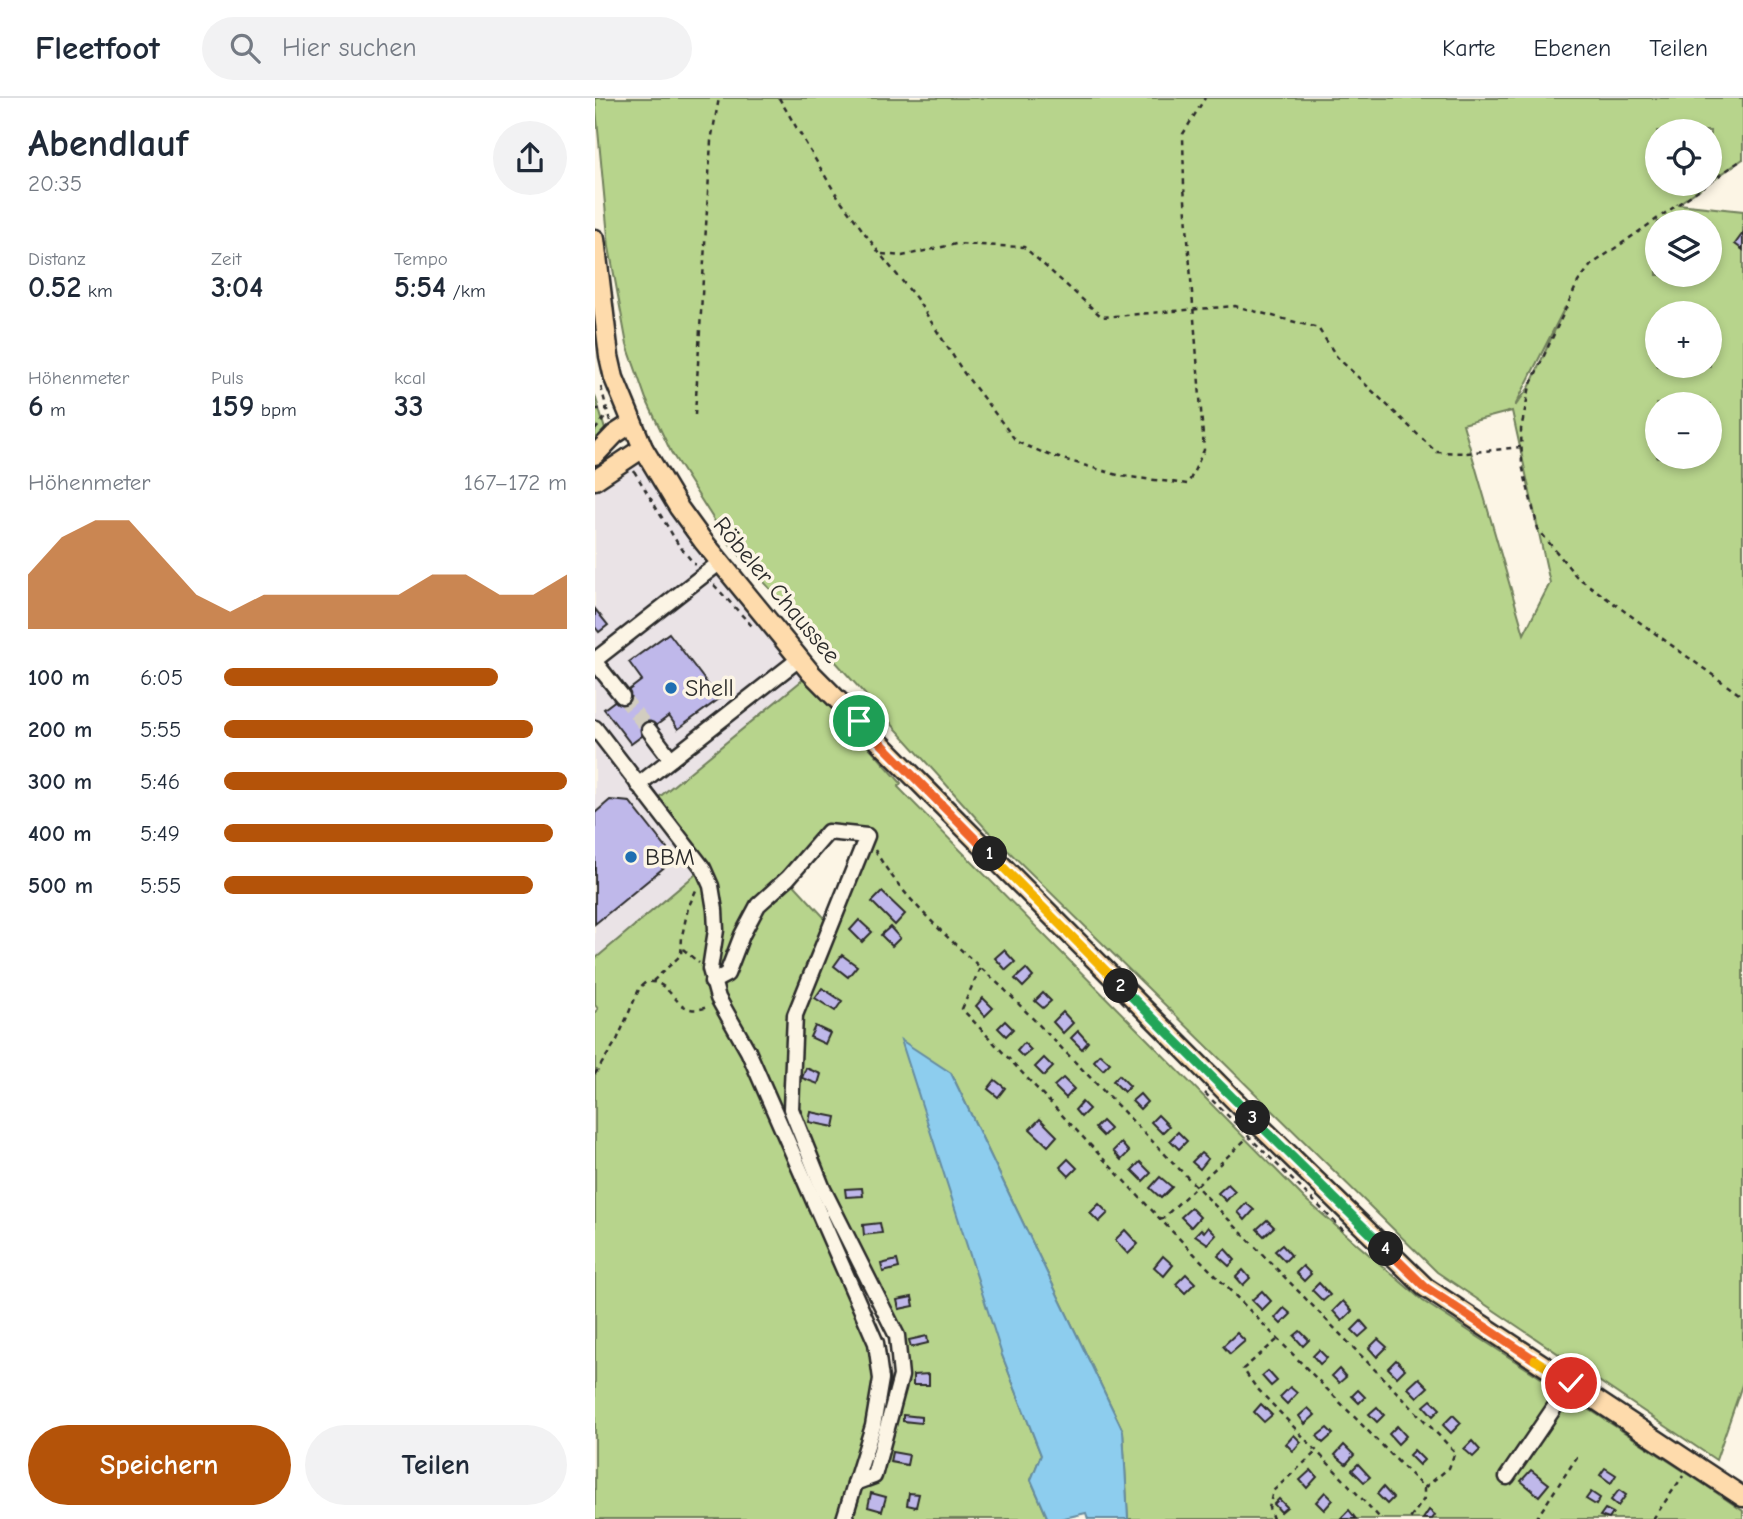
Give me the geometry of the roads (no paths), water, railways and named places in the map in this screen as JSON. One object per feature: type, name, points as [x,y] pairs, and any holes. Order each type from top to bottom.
[{"type":"main road","name":"Röbeler Chaussee","points":[[595,239],[609,356],[622,401],[643,448],[679,508],[719,562],[799,659],[1261,1126],[1425,1287],[1743,1497]]},
{"type":"main road","points":[[595,455],[615,434],[632,423]]},
{"type":"main road","points":[[595,480],[643,448]]},
{"type":"street","points":[[622,696],[595,661],[719,562]]},
{"type":"street","points":[[638,785],[799,659]]},
{"type":"street","points":[[595,729],[706,874],[715,910],[716,930],[711,953],[711,975],[718,998],[747,1051],[876,1343],[881,1379],[873,1426],[844,1519]]},
{"type":"street","points":[[649,730],[671,759]]},
{"type":"street","points":[[711,975],[727,974],[741,935],[758,905],[788,878],[828,832],[867,836],[795,1015],[791,1109],[823,1189],[897,1336],[901,1376],[874,1476],[855,1483]]},
{"type":"street","points":[[1507,1477],[1571,1383]]},
{"type":"water","points":[[901,1040],[951,1073],[1123,1431],[1128,1519],[1088,1519],[1086,1513],[1048,1519],[1031,1480],[1041,1455],[1002,1355]]},
{"type":"tunnel","points":[[622,696],[649,730]]},
{"type":"place","name":"Shell","points":[[671,688]]},
{"type":"place","name":"BBM","points":[[631,857]]}]
